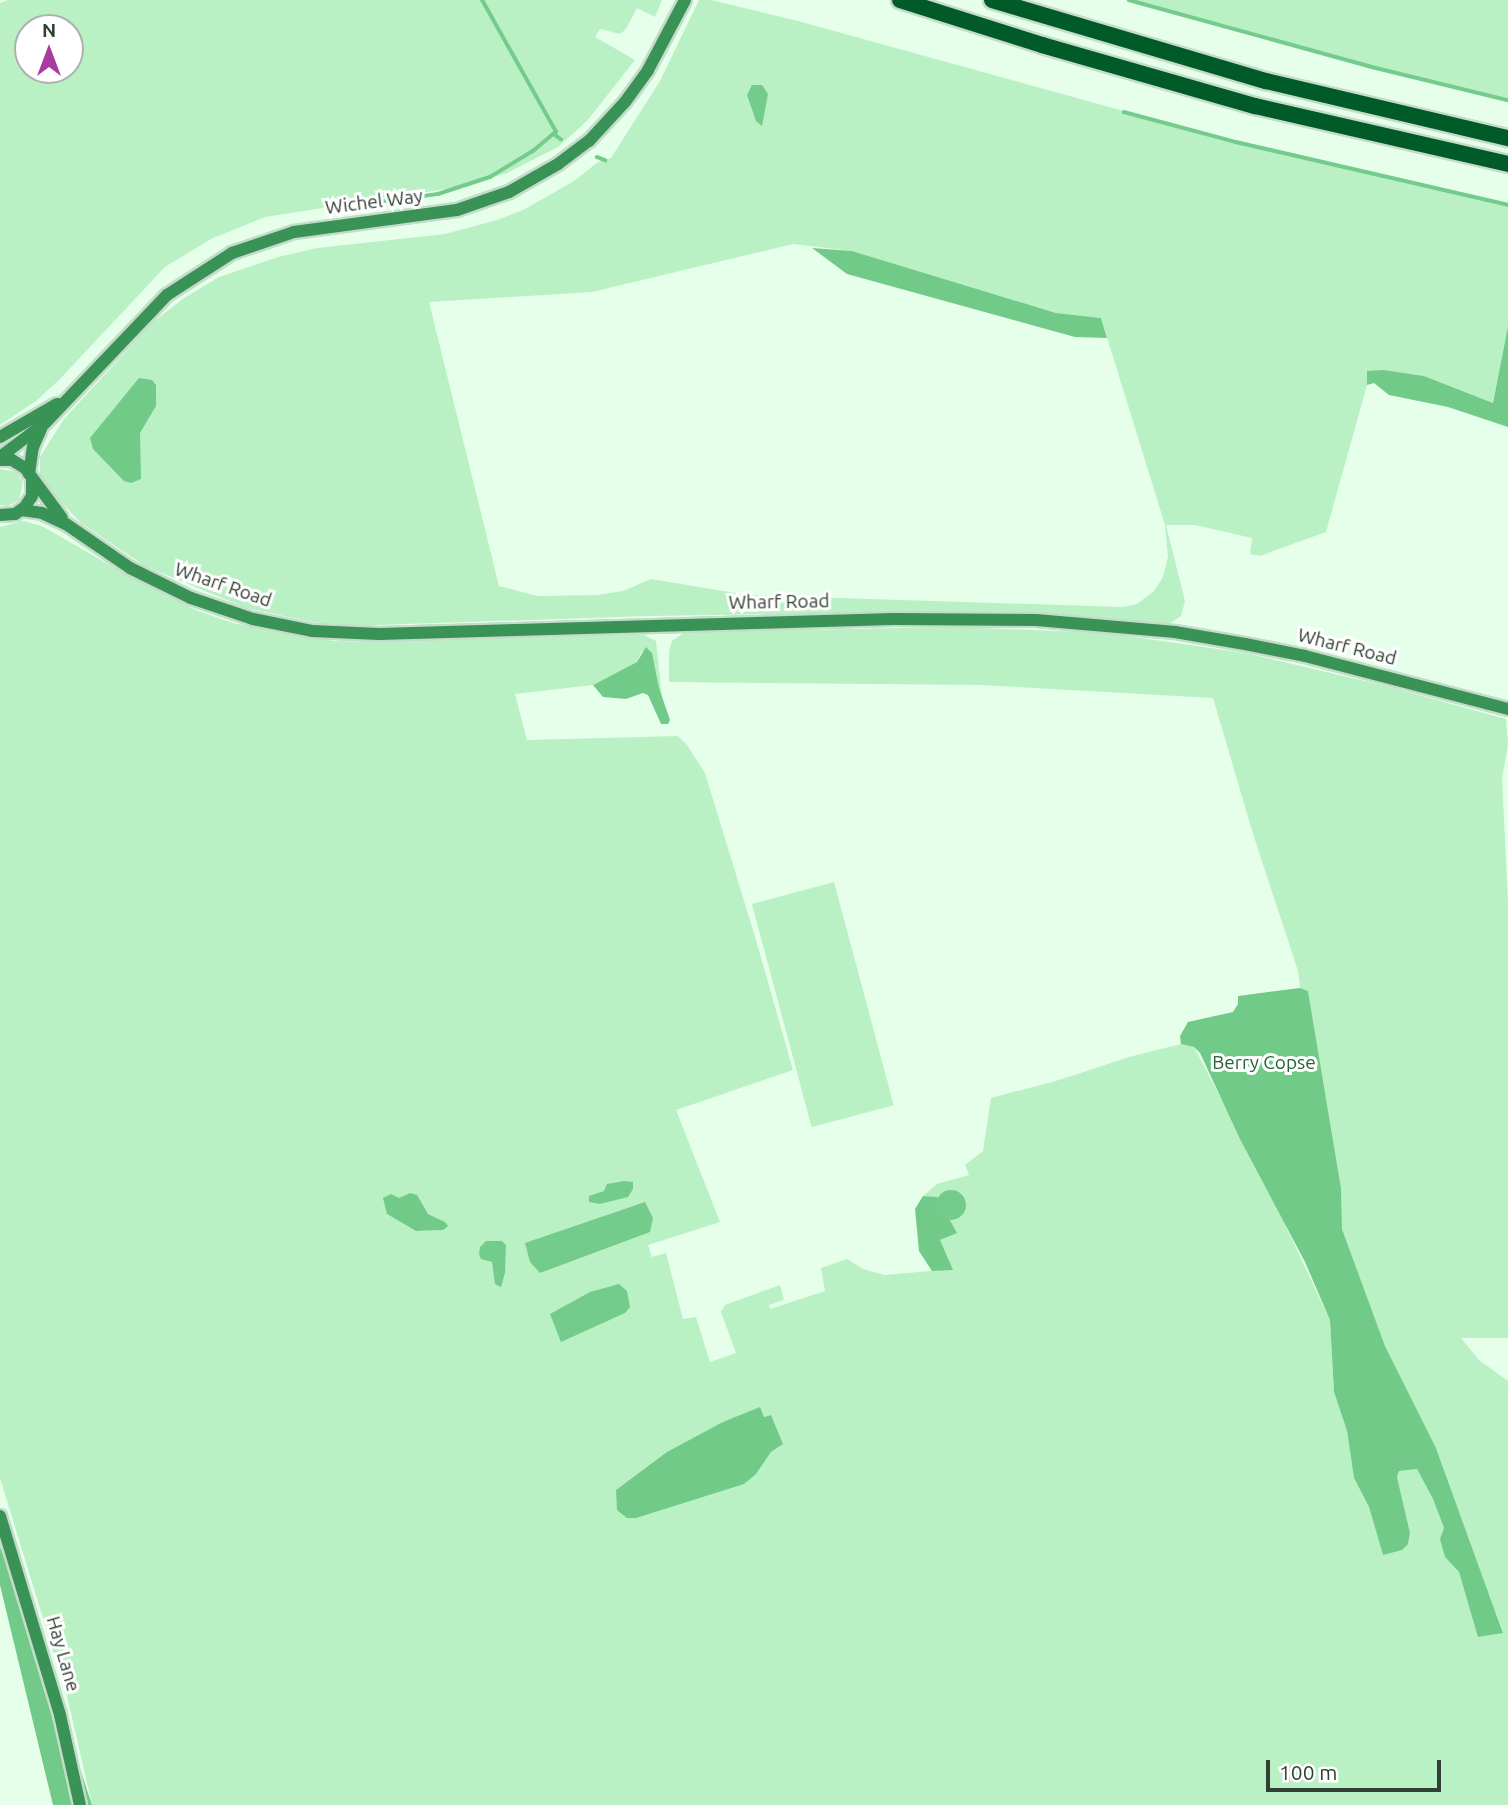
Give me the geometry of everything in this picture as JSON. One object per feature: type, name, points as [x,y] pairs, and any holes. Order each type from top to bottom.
[{"type":"highway","points":[[900,0],[1042,45],[1255,106],[1508,164]]},
{"type":"highway","points":[[992,0],[1266,81],[1508,138]]},
{"type":"main road","name":"Wichel Way","points":[[0,458],[45,423],[161,300],[184,282],[232,253],[293,232],[457,209],[509,192],[558,164],[589,141],[625,103],[648,69],[685,0]]},
{"type":"main road","points":[[0,437],[69,396]]},
{"type":"main road","name":"Wichel Way","points":[[31,477],[33,447],[45,423]]},
{"type":"main road","name":"Wharf Road","points":[[0,458],[19,463],[66,524]]},
{"type":"main road","points":[[21,510],[32,496],[31,477]]},
{"type":"main road","name":"Wharf Road","points":[[0,515],[21,510],[42,513],[66,524],[130,568],[191,598],[253,619],[312,631],[379,634],[895,619],[1048,621],[1175,632],[1245,644],[1305,656],[1508,709]]},
{"type":"main road","name":"Hay Lane","points":[[0,1516],[57,1704],[80,1805]]},
{"type":"shaded area","points":[[8,0],[662,0],[655,17],[637,8],[626,29],[620,34],[600,29],[595,37],[635,60],[587,121],[558,147],[507,173],[465,186],[265,217],[211,239],[165,267],[59,380],[36,401],[0,425],[0,3]]},
{"type":"shaded area","points":[[699,0],[711,0],[798,21],[1236,142],[1508,205],[1508,326],[1493,403],[1424,376],[1367,371],[1367,385],[1326,532],[1260,556],[1250,554],[1252,538],[1195,525],[1166,525],[1185,601],[1181,616],[1169,624],[998,611],[650,616],[347,626],[312,622],[246,608],[145,566],[81,523],[43,483],[40,476],[40,457],[64,419],[153,322],[184,298],[219,277],[278,257],[317,248],[445,234],[497,220],[525,209],[574,181],[598,162],[611,158],[660,81]],"holes":[[[793,244],[852,251],[1056,313],[1101,318],[1165,525],[1168,557],[1163,577],[1154,591],[1137,604],[1123,607],[747,595],[651,579],[623,591],[597,595],[538,596],[499,586],[429,302],[592,292]]]},
{"type":"shaded area","points":[[1129,0],[1508,0],[1508,100],[1368,66]]},
{"type":"shaded area","points":[[752,85],[762,85],[768,94],[762,126],[756,121],[747,95]]},
{"type":"shaded area","points":[[0,469],[17,472],[23,482],[19,500],[8,506],[0,505]]},
{"type":"shaded area","points":[[23,521],[42,526],[141,583],[198,611],[233,623],[290,635],[335,641],[389,642],[614,634],[644,635],[656,641],[662,698],[642,651],[637,662],[593,685],[515,694],[527,740],[678,736],[687,745],[705,773],[756,940],[793,1070],[676,1110],[720,1222],[648,1245],[652,1257],[666,1253],[683,1319],[696,1317],[710,1362],[736,1353],[721,1312],[725,1305],[780,1285],[784,1300],[769,1305],[770,1309],[825,1291],[821,1268],[847,1259],[863,1269],[885,1275],[952,1269],[940,1240],[956,1233],[928,1196],[923,1196],[937,1184],[969,1175],[965,1165],[983,1151],[991,1098],[1059,1080],[1129,1057],[1181,1044],[1194,1047],[1267,1186],[1330,1320],[1334,1392],[1347,1431],[1354,1478],[1369,1507],[1383,1555],[1408,1544],[1410,1533],[1397,1477],[1399,1471],[1417,1469],[1444,1528],[1445,1557],[1459,1572],[1479,1637],[1503,1632],[1436,1448],[1385,1346],[1342,1229],[1341,1188],[1308,991],[1300,988],[1298,971],[1253,834],[1213,698],[982,685],[669,682],[669,651],[672,641],[685,632],[959,627],[1106,633],[1246,653],[1386,686],[1506,719],[1508,745],[1502,779],[1508,901],[1508,1338],[1461,1338],[1479,1360],[1508,1381],[1508,1805],[92,1805],[68,1700],[0,1478],[0,527]],"holes":[[[410,1193],[427,1214],[445,1222],[443,1230],[416,1231],[387,1214],[399,1198]],[[760,1408],[764,1417],[770,1415],[783,1444],[771,1452],[756,1474]]]},
{"type":"shaded area","points":[[834,882],[894,1105],[812,1127],[752,904]]},
{"type":"shaded area","points":[[633,1182],[633,1189],[628,1197],[600,1204],[589,1202],[589,1196],[604,1191],[607,1184]]},
{"type":"shaded area","points":[[951,1190],[962,1194],[966,1205],[962,1216],[951,1220],[940,1216],[936,1205],[940,1194]]},
{"type":"shaded area","points":[[645,1202],[653,1218],[650,1232],[540,1273],[530,1262],[525,1243]]},
{"type":"shaded area","points":[[486,1241],[502,1241],[506,1245],[505,1273],[501,1287],[495,1284],[492,1262],[481,1259],[479,1254],[480,1247]]},
{"type":"shaded area","points":[[619,1284],[627,1291],[630,1307],[625,1313],[561,1342],[550,1314],[590,1292]]},
{"type":"green space","points":[[812,248],[852,251],[1056,313],[1101,318],[1107,338],[1075,337],[847,274]]},
{"type":"green space","points":[[1508,326],[1508,427],[1448,407],[1389,395],[1374,383],[1367,385],[1367,371],[1383,370],[1424,376],[1493,403]]},
{"type":"green space","points":[[139,378],[152,380],[156,385],[156,406],[140,433],[141,479],[131,483],[124,481],[93,449],[90,438]]},
{"type":"green space","points":[[646,647],[652,653],[659,688],[670,720],[668,724],[661,724],[648,695],[643,693],[626,699],[603,697],[593,685],[637,662]]},
{"type":"green space","name":"Berry Copse","points":[[1300,988],[1308,991],[1341,1188],[1342,1229],[1385,1346],[1436,1448],[1503,1633],[1478,1637],[1459,1572],[1445,1557],[1440,1539],[1444,1528],[1417,1469],[1399,1471],[1397,1477],[1410,1533],[1408,1544],[1402,1550],[1383,1555],[1369,1507],[1354,1478],[1347,1431],[1334,1392],[1330,1320],[1305,1262],[1240,1139],[1200,1053],[1194,1047],[1181,1044],[1180,1036],[1188,1022],[1233,1012],[1238,1004],[1238,996]]},
{"type":"green space","points":[[410,1193],[417,1195],[428,1214],[448,1226],[443,1230],[416,1231],[387,1214],[383,1198],[391,1194],[399,1198]]},
{"type":"green space","points":[[923,1196],[937,1197],[957,1233],[940,1240],[953,1270],[932,1271],[919,1251],[915,1209]]},
{"type":"green space","points":[[760,1407],[764,1417],[771,1415],[783,1444],[771,1452],[756,1474],[744,1484],[636,1518],[627,1518],[617,1510],[616,1490],[667,1452],[723,1422]]},
{"type":"green space","points":[[0,1547],[31,1619],[92,1805],[53,1805],[0,1585]]},
{"type":"waterway","points":[[379,202],[438,194],[490,177],[533,151],[556,132],[482,0]]},
{"type":"waterway","points":[[1129,0],[1368,66],[1508,100]]},
{"type":"waterway","points":[[1124,112],[1236,142],[1508,205]]},
{"type":"waterway","points":[[554,134],[561,139]]},
{"type":"waterway","points":[[597,157],[605,160]]}]
